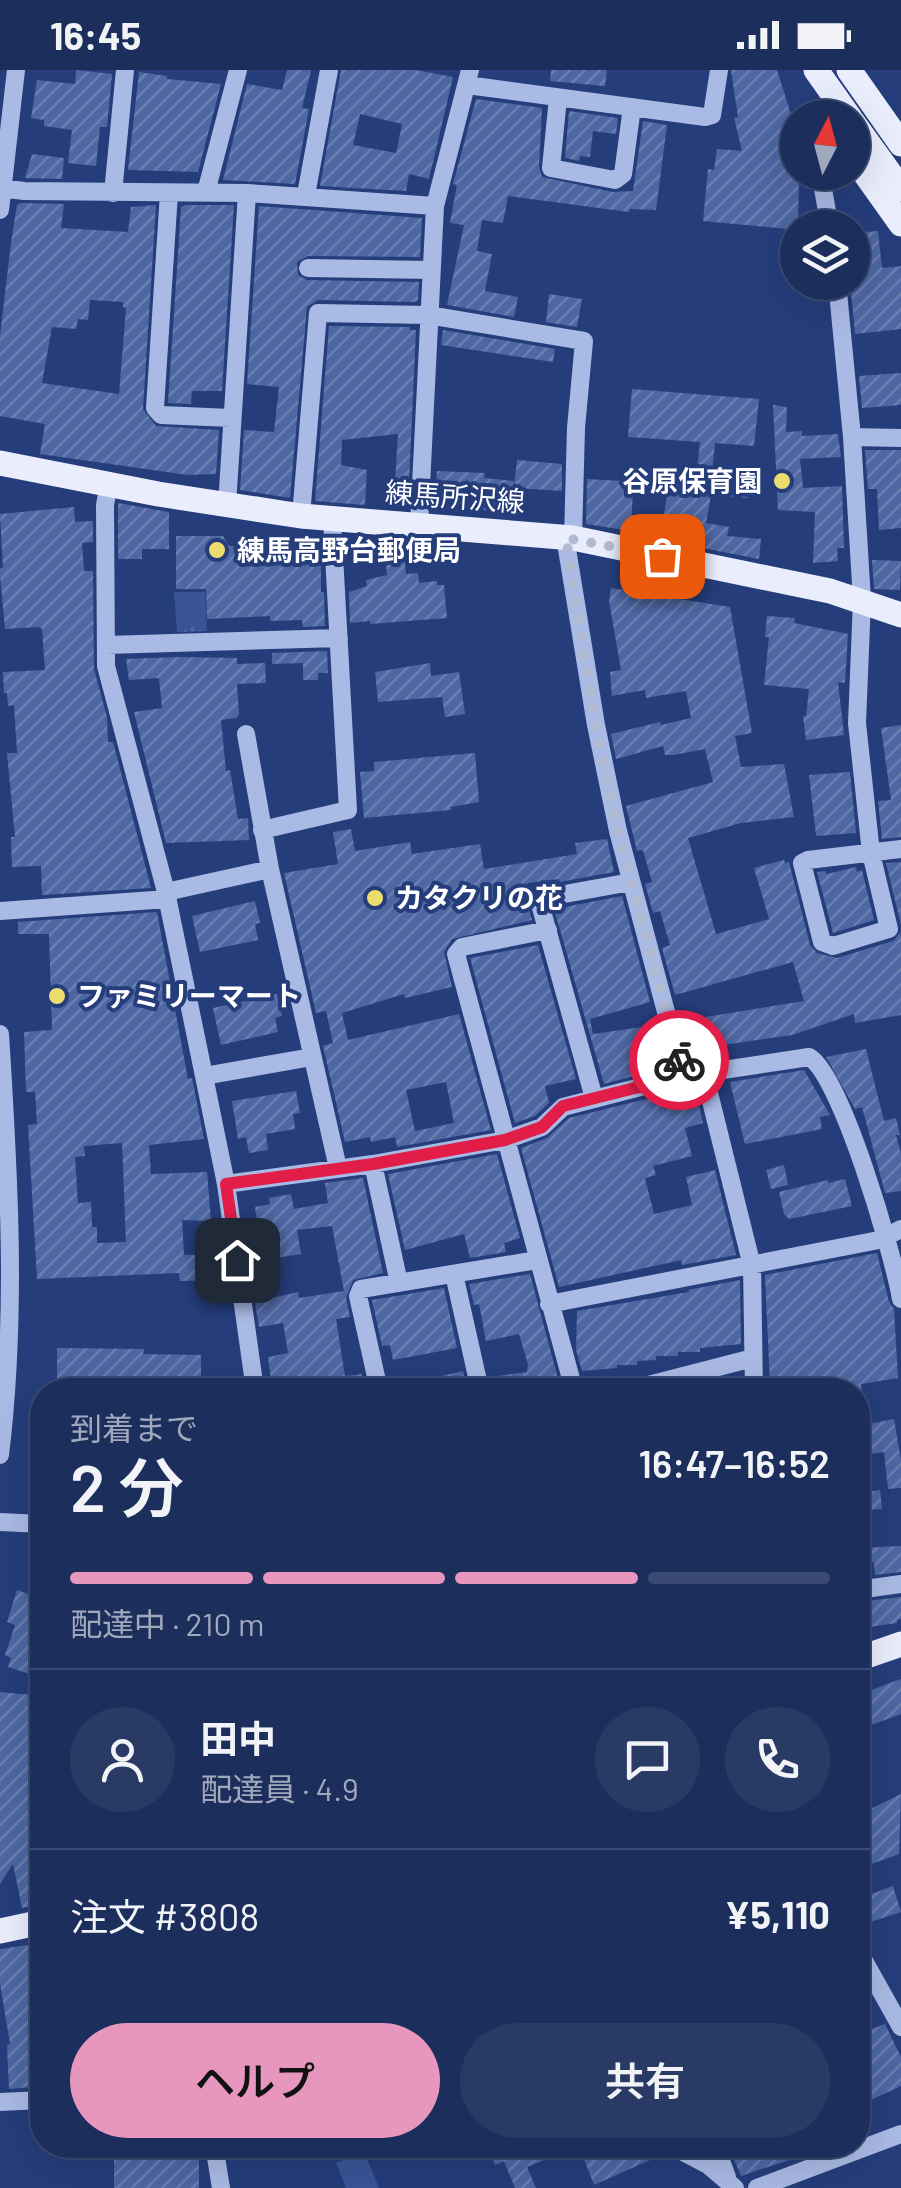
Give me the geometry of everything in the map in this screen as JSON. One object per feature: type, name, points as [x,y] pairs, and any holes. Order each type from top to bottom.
[{"type":"main road","points":[[849,70],[901,144]]},
{"type":"main road","points":[[819,74],[830,100]]},
{"type":"main road","points":[[819,74],[837,100]]},
{"type":"main road","points":[[870,146],[901,189]]},
{"type":"main road","points":[[870,180],[901,224]]},
{"type":"main road","name":"練馬所沢線","points":[[0,463],[301,516],[569,538],[862,600],[901,615]]},
{"type":"main road","points":[[870,1655],[901,1644]]},
{"type":"main road","points":[[0,1931],[30,1925]]},
{"type":"street","points":[[0,210],[16,70]]},
{"type":"street","points":[[114,193],[126,70]]},
{"type":"street","points":[[206,192],[238,70]]},
{"type":"street","points":[[306,196],[329,70]]},
{"type":"street","points":[[419,525],[435,206],[469,78],[558,98],[705,117],[712,114],[719,70]]},
{"type":"street","points":[[558,98],[550,168],[615,180],[624,174],[632,108]]},
{"type":"street","points":[[2,188],[24,192],[247,193],[435,206]]},
{"type":"street","points":[[169,193],[154,408],[161,415],[231,418]]},
{"type":"street","points":[[227,505],[247,193]]},
{"type":"street","points":[[308,268],[431,270]]},
{"type":"street","points":[[839,300],[862,600],[856,722],[871,854],[888,929],[827,946],[822,942],[802,862],[871,854],[901,850]]},
{"type":"street","points":[[301,516],[318,313],[428,315],[584,340],[569,538],[596,726],[631,882],[683,1076]]},
{"type":"street","points":[[852,437],[901,438]]},
{"type":"street","points":[[108,483],[106,666],[167,895],[226,1184],[254,1378]]},
{"type":"street","points":[[262,830],[348,810],[332,519]]},
{"type":"street","points":[[106,645],[339,638]]},
{"type":"street","points":[[246,734],[270,870],[338,1168]]},
{"type":"street","points":[[0,911],[167,895],[270,870]]},
{"type":"street","points":[[594,1098],[540,904],[543,899],[631,882]]},
{"type":"street","points":[[548,930],[457,949],[571,1378]]},
{"type":"street","points":[[0,1034],[6,1300],[1,1444]]},
{"type":"street","points":[[226,1184],[373,1164],[505,1140],[542,1127],[558,1109],[594,1098],[683,1076],[802,1056],[815,1060],[836,1095],[894,1232],[901,1299]]},
{"type":"street","points":[[204,1076],[312,1057]]},
{"type":"street","points":[[704,1074],[752,1266],[754,1378]]},
{"type":"street","points":[[373,1164],[399,1283]]},
{"type":"street","points":[[549,1304],[879,1240],[894,1232]]},
{"type":"street","points":[[376,1378],[358,1292],[537,1260]]},
{"type":"street","points":[[454,1274],[477,1378]]},
{"type":"street","points":[[676,1378],[753,1358]]},
{"type":"street","points":[[0,1522],[30,1523]]},
{"type":"street","points":[[870,1588],[901,1584]]},
{"type":"street","points":[[870,1971],[901,2026]]},
{"type":"street","points":[[0,2102],[30,2101]]},
{"type":"street","points":[[870,2146],[901,2134]]},
{"type":"street","points":[[216,2158],[221,2188]]},
{"type":"street","points":[[691,2158],[731,2183]]},
{"type":"street","points":[[720,2158],[731,2183]]},
{"type":"street","points":[[757,2188],[837,2158]]},
{"type":"green space","points":[[174,592],[205,592],[207,631],[177,632]]},
{"type":"green space","points":[[348,2158],[367,2158],[379,2188],[346,2188],[336,2163]]},
{"type":"building","points":[[76,70],[112,74],[107,127],[100,127],[96,166],[68,163],[72,130],[44,126],[44,120],[31,118],[37,80],[75,84]]},
{"type":"building","points":[[287,70],[311,70],[302,108],[309,109],[295,184],[223,180],[247,84],[282,90]]},
{"type":"building","points":[[341,70],[416,70],[453,77],[429,179],[409,174],[406,191],[320,186]],"holes":[[[360,114],[402,124],[396,153],[353,145]]]},
{"type":"building","points":[[551,70],[607,70],[605,86],[550,81]]},
{"type":"building","points":[[731,70],[777,70],[786,100],[780,100],[780,190],[799,190],[798,210],[780,210],[780,228],[703,221],[708,169],[714,170],[717,149],[742,151],[734,118],[738,117]]},
{"type":"building","points":[[139,72],[221,84],[198,172],[128,170]]},
{"type":"building","points":[[476,99],[542,108],[542,177],[613,192],[633,191],[643,121],[667,125],[656,210],[629,212],[508,196],[503,223],[482,220],[477,251],[492,254],[485,291],[518,297],[514,317],[447,305],[464,225],[450,223],[457,185],[453,184]]},
{"type":"building","points":[[569,111],[618,118],[616,134],[593,131],[590,157],[580,156],[579,161],[565,158]]},
{"type":"building","points":[[32,154],[64,158],[62,179],[25,178]]},
{"type":"building","points":[[64,204],[61,228],[128,232],[131,207],[156,205],[143,409],[156,426],[219,430],[216,474],[188,475],[40,454],[45,424],[0,416],[0,336],[17,205]],"holes":[[[90,300],[123,302],[126,308],[119,394],[42,383],[52,327],[76,329],[78,319],[88,320]]]},
{"type":"building","points":[[234,205],[222,391],[192,391],[191,404],[168,403],[181,207]]},
{"type":"building","points":[[259,206],[422,218],[420,257],[308,256],[297,262],[298,275],[307,280],[419,282],[418,301],[318,300],[307,307],[290,498],[240,490],[244,430],[274,432],[279,387],[247,384]]},
{"type":"building","points":[[878,231],[882,268],[901,266],[901,329],[855,334],[852,300],[870,300],[870,232]]},
{"type":"building","points":[[549,294],[582,299],[577,327],[546,322]]},
{"type":"building","points":[[329,326],[416,330],[409,482],[395,481],[398,434],[342,440],[341,465],[367,470],[365,505],[315,501]]},
{"type":"building","points":[[443,330],[555,349],[553,362],[441,345]]},
{"type":"building","points":[[901,373],[901,405],[862,408],[859,376]]},
{"type":"building","points":[[632,389],[759,399],[754,446],[715,443],[712,471],[751,475],[748,498],[711,495],[706,523],[729,527],[727,536],[761,539],[759,559],[687,545],[689,529],[662,524],[667,497],[675,495],[676,484],[695,488],[700,442],[628,437]]},
{"type":"building","points":[[773,405],[787,407],[786,432],[802,431],[802,436],[838,434],[841,457],[800,459],[803,488],[842,486],[844,548],[837,548],[838,561],[813,563],[815,512],[778,510]]},
{"type":"building","points":[[865,450],[901,450],[901,528],[879,530],[877,489],[868,489]]},
{"type":"building","points":[[517,460],[562,464],[562,491],[514,488]]},
{"type":"building","points":[[437,471],[485,473],[484,478],[514,481],[510,513],[483,510],[485,497],[435,492]]},
{"type":"building","points":[[587,479],[623,481],[623,487],[633,488],[631,531],[586,524]]},
{"type":"building","points":[[118,503],[169,512],[169,549],[142,549],[142,559],[118,559]]},
{"type":"building","points":[[74,507],[75,522],[93,521],[93,542],[82,543],[84,571],[93,571],[94,669],[107,717],[108,742],[113,742],[151,888],[42,895],[41,866],[12,867],[11,837],[15,837],[7,753],[17,753],[14,705],[8,706],[3,672],[45,670],[42,630],[5,629],[0,514]]},
{"type":"building","points":[[176,536],[223,536],[229,546],[321,550],[325,626],[303,627],[302,620],[270,621],[270,616],[207,619],[206,589],[176,589]]},
{"type":"building","points":[[384,539],[403,541],[406,574],[418,573],[419,583],[437,581],[437,585],[444,585],[447,618],[350,623],[349,592],[367,586],[366,580],[387,575]]},
{"type":"building","points":[[872,560],[901,561],[900,590],[874,589]]},
{"type":"building","points":[[611,588],[730,607],[752,733],[735,736],[741,767],[784,764],[794,817],[741,823],[688,838],[716,934],[769,919],[754,868],[789,862],[810,945],[817,953],[837,958],[893,941],[901,932],[901,1015],[855,1023],[854,1014],[792,1035],[689,1050],[681,1021],[804,1001],[793,962],[675,995],[662,948],[670,945],[660,911],[653,913],[645,884],[652,882],[643,850],[637,851],[626,806],[713,782],[705,749],[665,755],[663,746],[616,759],[611,734],[691,718],[686,691],[646,698],[645,690],[612,696],[610,672],[621,670],[609,601]]},
{"type":"building","points":[[767,616],[795,618],[794,623],[848,634],[845,683],[838,682],[844,735],[806,740],[803,716],[809,689],[764,685]]},
{"type":"building","points":[[327,651],[328,673],[318,673],[318,680],[303,680],[303,663],[272,664],[272,653]]},
{"type":"building","points":[[237,658],[237,664],[265,663],[266,683],[237,684],[239,714],[221,720],[226,771],[230,770],[238,819],[248,818],[249,840],[166,843],[134,712],[162,708],[159,678],[129,680],[126,659]]},
{"type":"building","points":[[430,663],[431,676],[459,672],[465,714],[445,717],[442,697],[378,702],[375,672]]},
{"type":"building","points":[[901,725],[901,837],[882,839],[878,801],[891,800],[881,728]]},
{"type":"building","points":[[475,753],[479,802],[451,810],[364,818],[360,772],[374,771],[374,762]]},
{"type":"building","points":[[850,772],[856,833],[816,836],[809,775]]},
{"type":"building","points":[[351,829],[355,851],[410,842],[412,854],[480,844],[484,869],[577,854],[575,843],[607,839],[614,872],[560,882],[559,879],[528,883],[532,920],[452,939],[444,952],[452,987],[405,998],[404,994],[342,1013],[348,1040],[459,1014],[491,1130],[397,1147],[395,1137],[345,1142],[323,1046],[333,1043],[326,1011],[316,1013],[284,873],[338,864],[333,832]],"holes":[[[446,1082],[454,1123],[415,1131],[406,1090]]]},
{"type":"building","points":[[901,862],[901,925],[886,863]]},
{"type":"building","points":[[856,867],[857,872],[862,870],[874,920],[833,933],[817,872],[827,874]]},
{"type":"building","points":[[622,896],[650,1002],[590,1019],[593,1034],[656,1025],[664,1055],[631,1065],[634,1076],[604,1084],[554,909]]},
{"type":"building","points":[[255,901],[260,923],[255,924],[258,940],[200,952],[192,916]]},
{"type":"building","points":[[157,912],[188,1079],[192,1078],[204,1139],[149,1145],[151,1174],[207,1172],[211,1221],[182,1220],[184,1255],[223,1254],[227,1280],[180,1281],[179,1273],[37,1279],[28,1125],[37,1124],[35,1092],[26,1092],[24,1032],[52,1030],[49,934],[18,934],[18,922]],"holes":[[[122,1143],[126,1242],[97,1243],[91,1202],[78,1203],[75,1157],[85,1156],[84,1146]]]},
{"type":"building","points":[[538,945],[576,1079],[545,1086],[549,1103],[535,1116],[515,1123],[470,958]]},
{"type":"building","points":[[277,994],[282,1016],[275,1018],[278,1032],[221,1045],[213,1008]]},
{"type":"building","points":[[866,1049],[884,1121],[896,1118],[901,1191],[885,1193],[862,1107],[855,1109],[826,1057]]},
{"type":"building","points":[[804,1070],[830,1115],[820,1117],[822,1129],[745,1144],[730,1082]]},
{"type":"building","points":[[695,1087],[703,1123],[685,1128],[692,1156],[653,1166],[656,1175],[645,1178],[654,1214],[692,1205],[686,1177],[715,1170],[736,1255],[682,1265],[681,1260],[559,1287],[521,1148],[547,1138],[569,1118]]},
{"type":"building","points":[[296,1091],[300,1113],[293,1114],[295,1129],[266,1134],[268,1150],[249,1153],[246,1137],[238,1139],[232,1101]]},
{"type":"building","points":[[497,1154],[520,1238],[504,1243],[506,1252],[470,1258],[464,1234],[405,1250],[388,1174]]},
{"type":"building","points":[[784,1165],[788,1185],[771,1189],[766,1170]]},
{"type":"building","points":[[363,1178],[383,1273],[353,1280],[346,1298],[350,1317],[336,1319],[345,1376],[362,1374],[362,1378],[271,1378],[268,1357],[288,1353],[283,1323],[259,1327],[255,1302],[298,1292],[299,1298],[344,1291],[332,1226],[297,1230],[301,1254],[263,1260],[255,1207],[270,1204],[269,1198],[291,1194],[294,1209],[328,1203],[325,1183]]},
{"type":"building","points":[[845,1179],[852,1206],[789,1219],[784,1214],[779,1192]]},
{"type":"building","points":[[877,1253],[894,1309],[898,1378],[870,1383],[870,1378],[770,1378],[765,1275]]},
{"type":"building","points":[[530,1274],[558,1378],[490,1378],[527,1372],[528,1364],[519,1334],[486,1341],[479,1304],[474,1305],[469,1284]]},
{"type":"building","points":[[740,1280],[741,1344],[678,1352],[678,1356],[656,1356],[656,1360],[637,1361],[637,1365],[582,1371],[576,1350],[577,1311]]},
{"type":"building","points":[[444,1288],[457,1348],[393,1360],[390,1345],[382,1346],[372,1300]]},
{"type":"building","points":[[57,1348],[144,1349],[143,1354],[201,1355],[201,1378],[57,1378]]},
{"type":"building","points":[[463,1371],[464,1378],[433,1378]]},
{"type":"building","points":[[894,1419],[901,1488],[888,1489],[884,1452],[870,1454],[870,1424]]},
{"type":"building","points":[[880,1490],[882,1509],[870,1510],[870,1492]]},
{"type":"building","points":[[901,1546],[901,1572],[875,1575],[870,1547]]},
{"type":"building","points":[[17,1590],[30,1595],[30,1674],[8,1667],[11,1658],[5,1655],[15,1625],[7,1622]]},
{"type":"building","points":[[901,1597],[901,1619],[870,1627],[870,1601]]},
{"type":"building","points":[[901,1679],[901,1714],[870,1726],[870,1691]]},
{"type":"building","points":[[0,1692],[30,1695],[30,1906],[22,1908],[13,1864],[0,1884]]},
{"type":"building","points":[[901,1794],[899,1854],[870,1865],[870,1809]]},
{"type":"building","points":[[893,1886],[901,1912],[870,1922],[870,1895]]},
{"type":"building","points":[[30,1945],[30,2087],[9,2089],[10,2044],[0,1984],[0,1949]]},
{"type":"building","points":[[885,2024],[901,2057],[901,2086],[870,2100],[870,2030]]},
{"type":"building","points":[[114,2158],[199,2158],[199,2188],[114,2188]]},
{"type":"building","points":[[492,2158],[549,2158],[527,2167],[536,2188],[515,2188],[504,2161],[495,2165]]},
{"type":"building","points":[[584,2158],[649,2158],[650,2160],[594,2185]]},
{"type":"building","points":[[733,2158],[795,2158],[741,2176]]},
{"type":"way so far","points":[[662,556],[566,538],[596,726],[618,832],[679,1060]]},
{"type":"place","name":"谷原保育園","points":[[782,481]]},
{"type":"place","name":"練馬高野台郵便局","points":[[217,550]]},
{"type":"place","name":"カタクリの花","points":[[375,898]]},
{"type":"place","name":"ファミリーマート","points":[[57,996]]},
{"type":"route","points":[[237,1260],[226,1184],[373,1164],[505,1140],[542,1127],[563,1106],[683,1076],[679,1060]]}]
